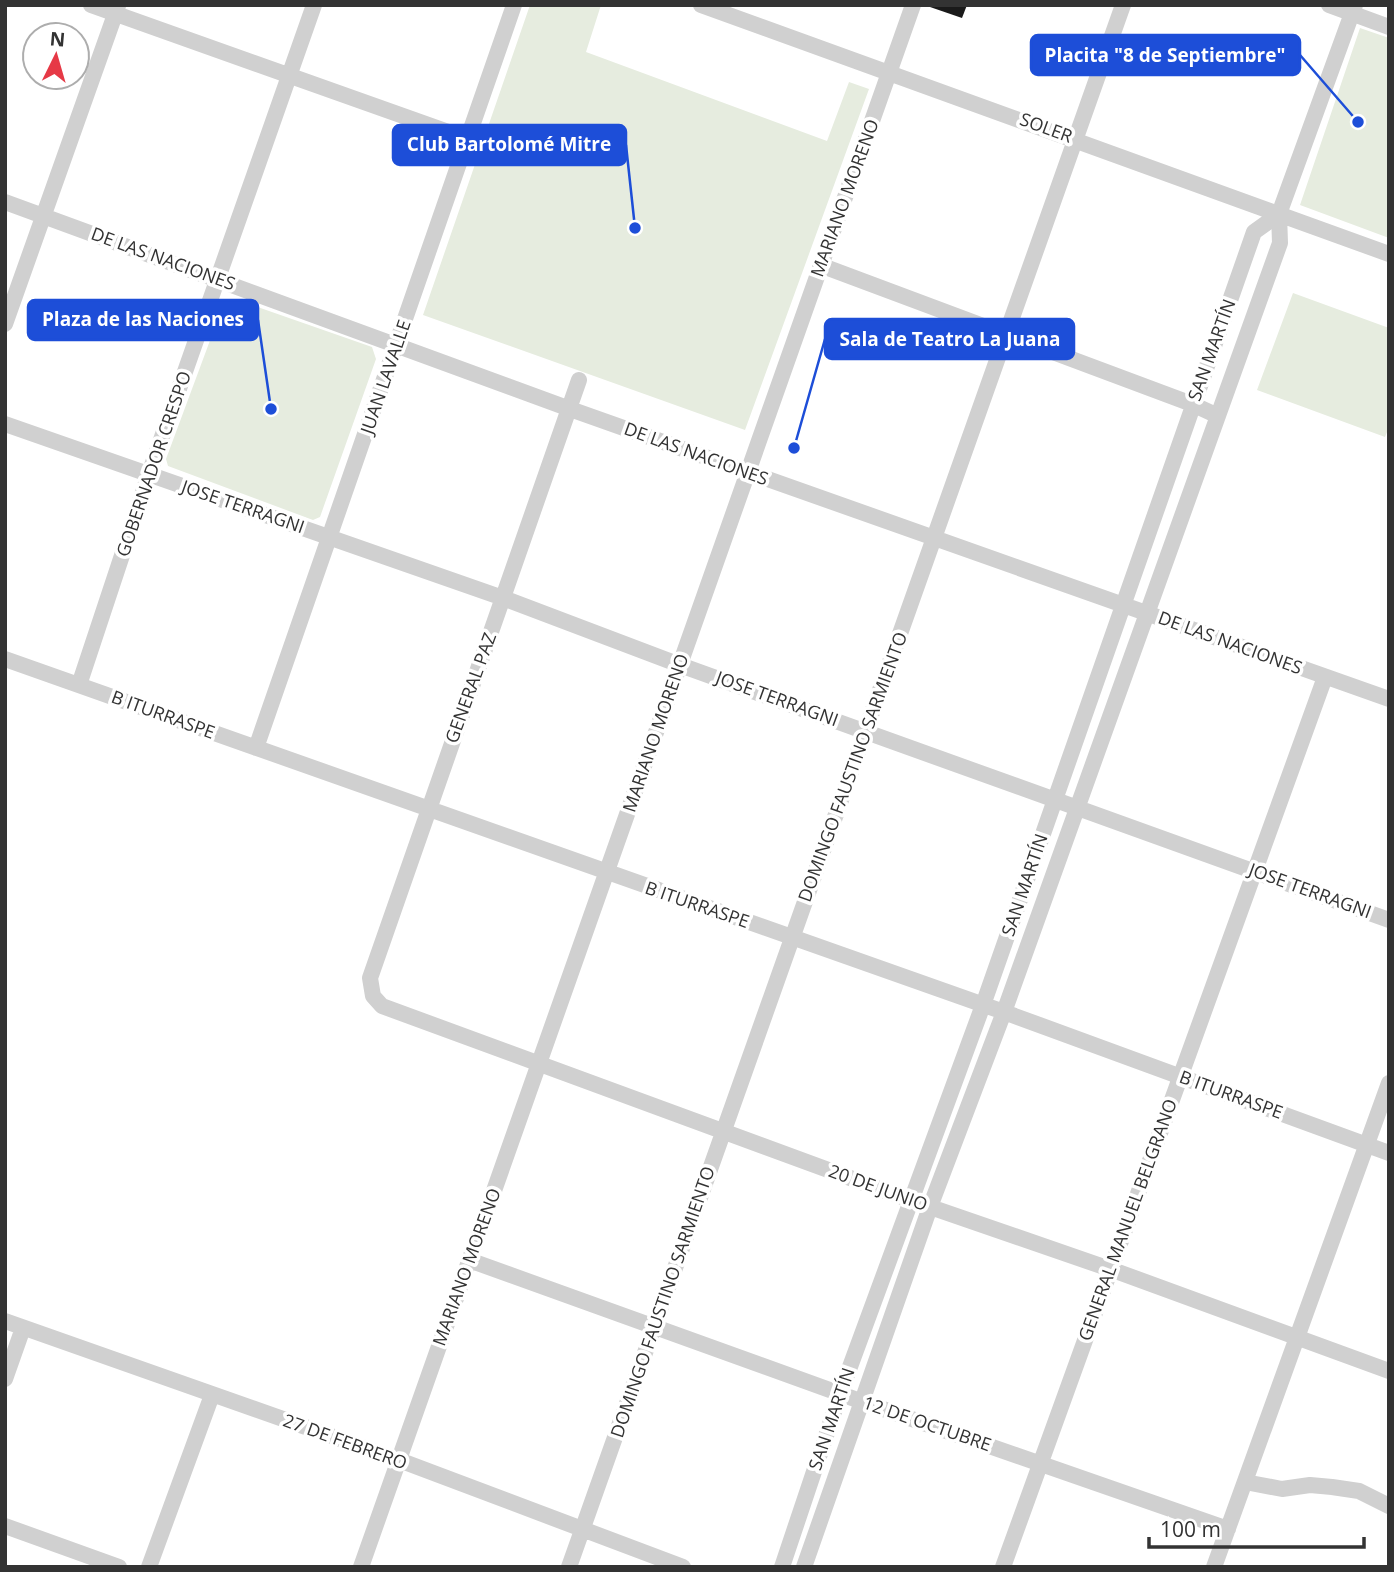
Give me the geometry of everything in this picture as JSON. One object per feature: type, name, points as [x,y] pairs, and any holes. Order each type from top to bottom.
[{"type":"street","points":[[91,5],[116,9],[468,139]]},
{"type":"street","name":"GOBERNADOR CRESPO","points":[[79,685],[149,474],[314,5]]},
{"type":"street","name":"JUAN LAVALLE","points":[[256,748],[514,5]]},
{"type":"street","name":"MARIANO MORENO","points":[[361,1567],[913,5]]},
{"type":"street","name":"DOMINGO FAUSTINO SARMIENTO","points":[[569,1567],[1123,5]]},
{"type":"street","points":[[1329,5],[1354,9],[1389,27]]},
{"type":"street","name":"SOLER","points":[[711,7],[1389,254]]},
{"type":"street","points":[[5,324],[116,9]]},
{"type":"street","name":"SAN MARTÍN","points":[[804,1567],[930,1207],[1004,1012],[1280,243],[1279,214],[1354,9]]},
{"type":"street","name":"DE LAS NACIONES","points":[[5,202],[570,409],[1389,699]]},
{"type":"street","name":"SAN MARTÍN","points":[[782,1567],[910,1200],[983,1005],[1254,232],[1279,214]]},
{"type":"street","points":[[820,265],[1218,416]]},
{"type":"street","name":"GENERAL PAZ","points":[[373,996],[370,978],[579,380]]},
{"type":"street","name":"JOSE TERRAGNI","points":[[5,424],[503,598],[680,665],[1389,920]]},
{"type":"street","name":"B ITURRASPE","points":[[5,659],[1004,1012],[1389,1153]]},
{"type":"street","name":"GENERAL MANUEL BELGRANO","points":[[1003,1567],[1325,677]]},
{"type":"street","name":"20 DE JUNIO","points":[[373,996],[382,1006],[539,1064],[1389,1371]]},
{"type":"street","points":[[1214,1567],[1389,1083]]},
{"type":"street","name":"12 DE OCTUBRE","points":[[470,1260],[1228,1530]]},
{"type":"street","name":"27 DE FEBRERO","points":[[5,1321],[399,1460],[683,1567]]},
{"type":"street","points":[[5,1379],[23,1328]]},
{"type":"street","points":[[149,1567],[212,1395]]},
{"type":"street","points":[[1245,1482],[1282,1489],[1310,1485],[1359,1491],[1389,1506]]},
{"type":"street","points":[[5,1526],[119,1567]]},
{"type":"shaded area","points":[[530,5],[601,5],[586,52],[827,141],[849,82],[869,89],[745,430],[423,315]]},
{"type":"shaded area","points":[[1360,28],[1389,38],[1389,238],[1300,205]]},
{"type":"shaded area","points":[[1293,293],[1389,328],[1389,427],[1385,437],[1257,390]]},
{"type":"shaded area","points":[[235,299],[372,347],[376,359],[320,517],[313,520],[168,466],[166,459],[225,300]]},
{"type":"building","points":[[930,5],[967,5],[962,18]]},
{"type":"place","name":"Placita \"8 de Septiembre\"","points":[[1358,122]]},
{"type":"place","name":"Club Bartolomé Mitre","points":[[635,228]]},
{"type":"place","name":"Plaza de las Naciones","points":[[271,409]]},
{"type":"place","name":"Sala de Teatro La Juana","points":[[794,448]]}]
